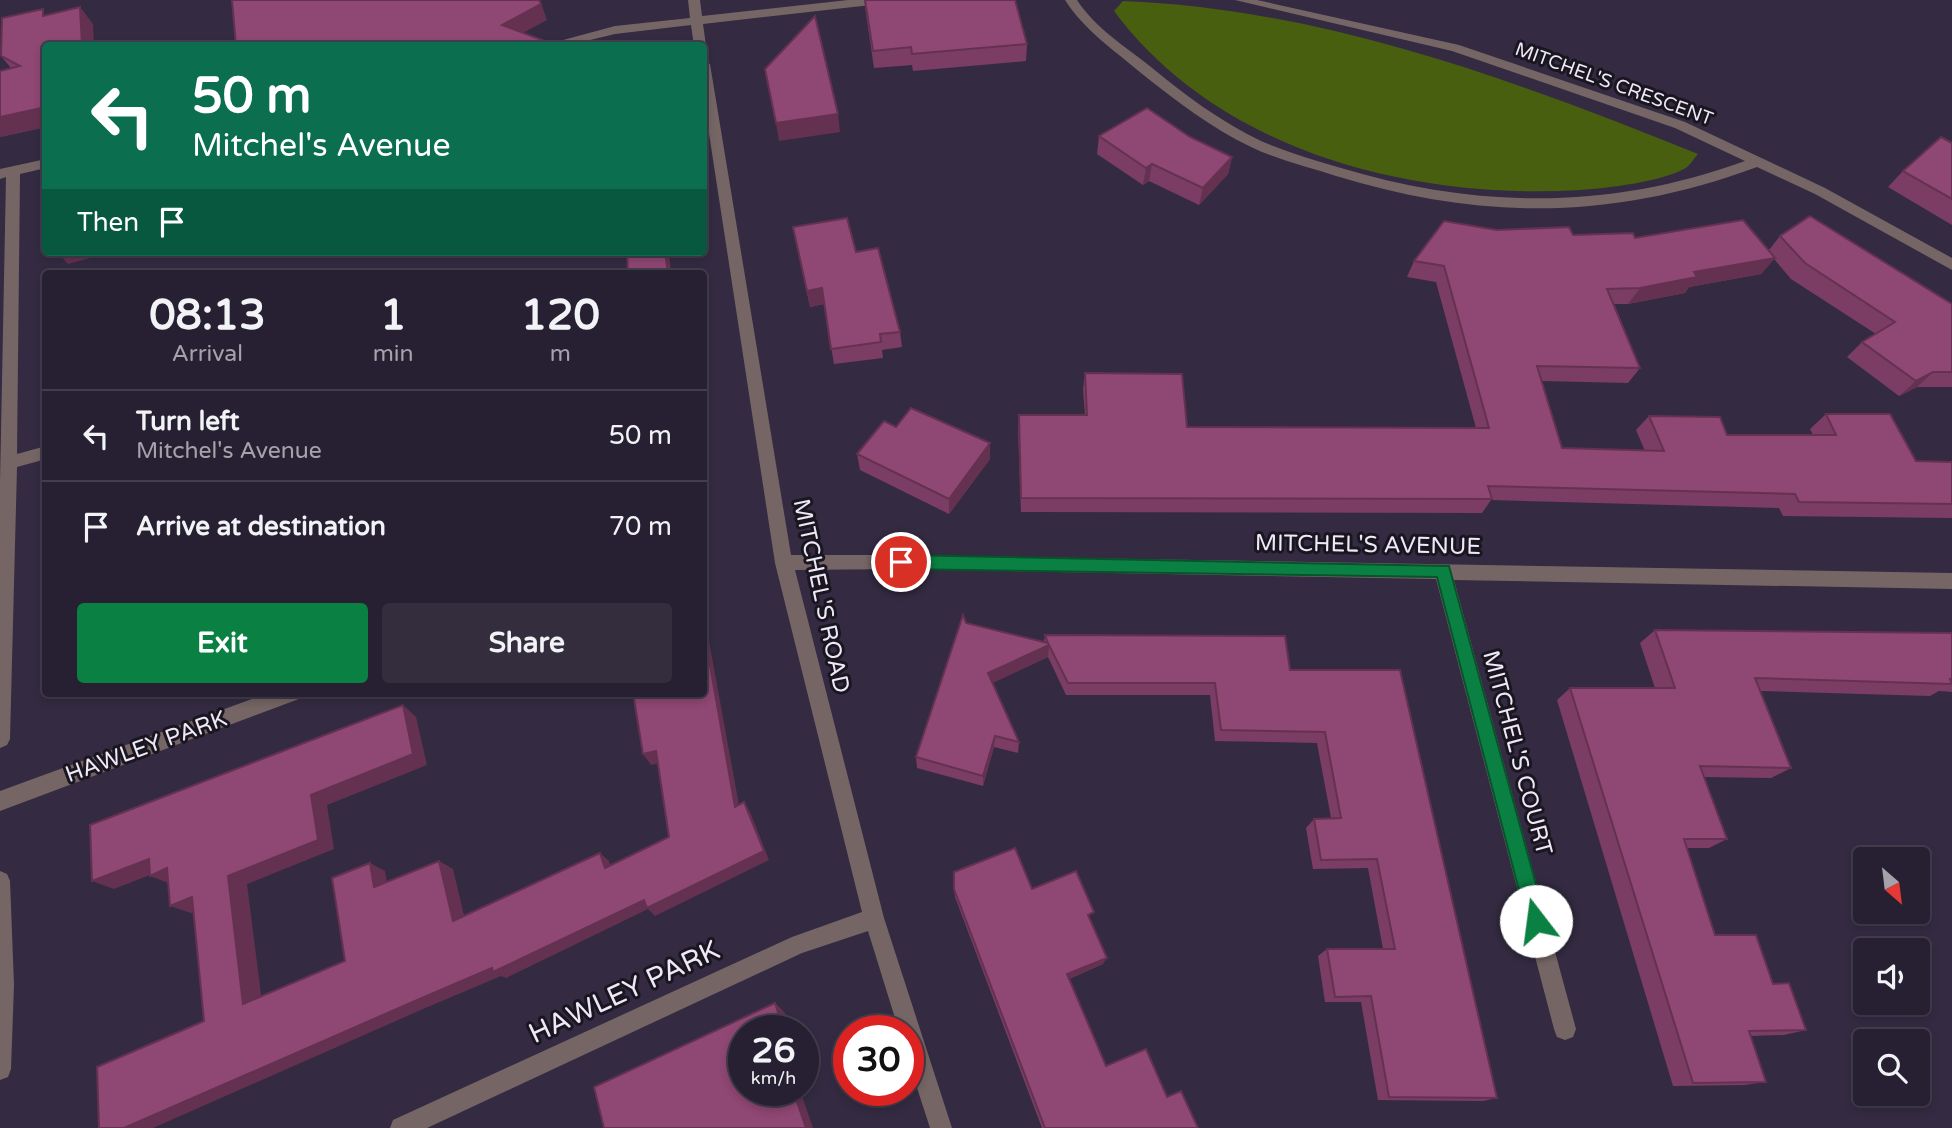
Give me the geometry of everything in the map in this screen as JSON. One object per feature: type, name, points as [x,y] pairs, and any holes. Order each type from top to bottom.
[{"type":"street","points":[[694,0],[700,42]]},
{"type":"street","points":[[564,42],[615,30],[880,0]]},
{"type":"street","points":[[1071,0],[1106,36],[1161,82],[1251,142],[1338,172],[1418,192],[1520,206],[1640,198],[1722,177],[1757,162]]},
{"type":"street","name":"MITCHEL'S CRESCENT","points":[[1241,0],[1455,48],[1679,125],[1820,191],[1952,265]]},
{"type":"street","name":"MITCHEL'S ROAD","points":[[707,83],[784,563],[874,918],[942,1128]]},
{"type":"street","points":[[0,739],[9,463],[7,172],[42,164]]},
{"type":"street","points":[[9,463],[42,453]]},
{"type":"street","name":"MITCHEL'S AVENUE","points":[[784,563],[1443,571],[1952,581]]},
{"type":"street","name":"MITCHEL'S COURT","points":[[1443,571],[1565,1029]]},
{"type":"street","name":"HAWLEY PARK","points":[[0,801],[281,697]]},
{"type":"street","points":[[0,881],[3,985],[0,1069]]},
{"type":"street","name":"HAWLEY PARK","points":[[401,1128],[799,944],[874,918]]},
{"type":"green space","points":[[1123,1],[1198,7],[1345,33],[1488,75],[1698,154],[1686,168],[1674,174],[1619,186],[1580,190],[1516,191],[1451,186],[1386,175],[1323,157],[1263,132],[1207,100],[1157,60],[1114,11]]},
{"type":"building","points":[[232,0],[539,0],[541,4],[502,25],[547,42],[236,42]]},
{"type":"building","points":[[865,0],[1015,0],[1027,44],[912,54],[911,47],[873,51]]},
{"type":"building","points":[[80,7],[82,42],[42,42],[42,108],[0,117],[0,71],[20,66],[1,56],[2,18],[43,9],[43,16]]},
{"type":"building","points":[[815,16],[838,114],[776,123],[765,69]]},
{"type":"building","points":[[1147,108],[1190,137],[1232,157],[1203,188],[1152,164],[1146,168],[1099,136]]},
{"type":"building","points":[[1941,137],[1952,143],[1952,199],[1903,171]]},
{"type":"building","points":[[1810,216],[1952,304],[1952,372],[1933,372],[1916,381],[1862,342],[1895,322],[1805,263],[1780,236]]},
{"type":"building","points":[[847,218],[856,252],[878,248],[900,332],[880,334],[881,342],[831,349],[822,288],[807,291],[793,227]]},
{"type":"building","points":[[1743,220],[1775,258],[1694,272],[1697,277],[1640,288],[1607,289],[1640,368],[1537,366],[1562,448],[1664,451],[1649,416],[1720,417],[1727,435],[1836,435],[1826,414],[1890,414],[1916,461],[1952,462],[1952,504],[1799,502],[1795,494],[1488,486],[1492,499],[1021,498],[1019,415],[1087,415],[1085,373],[1182,374],[1187,427],[1489,428],[1444,266],[1414,261],[1444,221],[1497,230],[1569,227],[1573,235],[1633,233],[1635,238]]},
{"type":"building","points":[[627,256],[666,256],[668,270],[628,270]]},
{"type":"building","points":[[911,408],[990,443],[949,499],[857,454],[884,421],[896,427]]},
{"type":"building","points":[[963,615],[966,623],[1048,643],[1045,635],[1285,636],[1290,670],[1400,670],[1497,1098],[1389,1097],[1371,996],[1335,997],[1327,949],[1395,949],[1377,859],[1321,860],[1314,819],[1341,818],[1325,732],[1221,730],[1215,683],[1068,683],[1049,645],[988,673],[1019,742],[995,736],[983,776],[916,757]]},
{"type":"building","points":[[1655,630],[1952,633],[1952,684],[1755,678],[1791,768],[1700,766],[1727,839],[1684,839],[1715,935],[1756,935],[1773,984],[1789,983],[1806,1030],[1749,1031],[1766,1082],[1693,1083],[1570,688],[1675,688]]},
{"type":"building","points":[[707,648],[735,807],[744,802],[764,851],[647,908],[644,900],[493,972],[492,968],[124,1128],[99,1128],[97,1067],[204,1021],[192,897],[170,906],[167,868],[150,876],[149,859],[92,881],[90,825],[403,705],[413,754],[311,795],[318,840],[228,876],[243,1004],[345,961],[332,878],[370,863],[374,887],[439,861],[453,921],[600,853],[605,868],[669,837],[656,751],[643,754],[634,697],[707,697]]},
{"type":"building","points":[[1015,848],[1032,889],[1076,871],[1094,912],[1088,915],[1107,958],[1067,974],[1106,1066],[1146,1049],[1167,1097],[1181,1091],[1198,1128],[1045,1128],[954,889],[954,872]]},
{"type":"building","points":[[775,1003],[779,1015],[749,1015]]},
{"type":"building","points":[[728,1025],[728,1106],[798,1106],[806,1128],[604,1128],[594,1087]]},
{"type":"route","points":[[901,562],[1443,571],[1536,921]]}]
